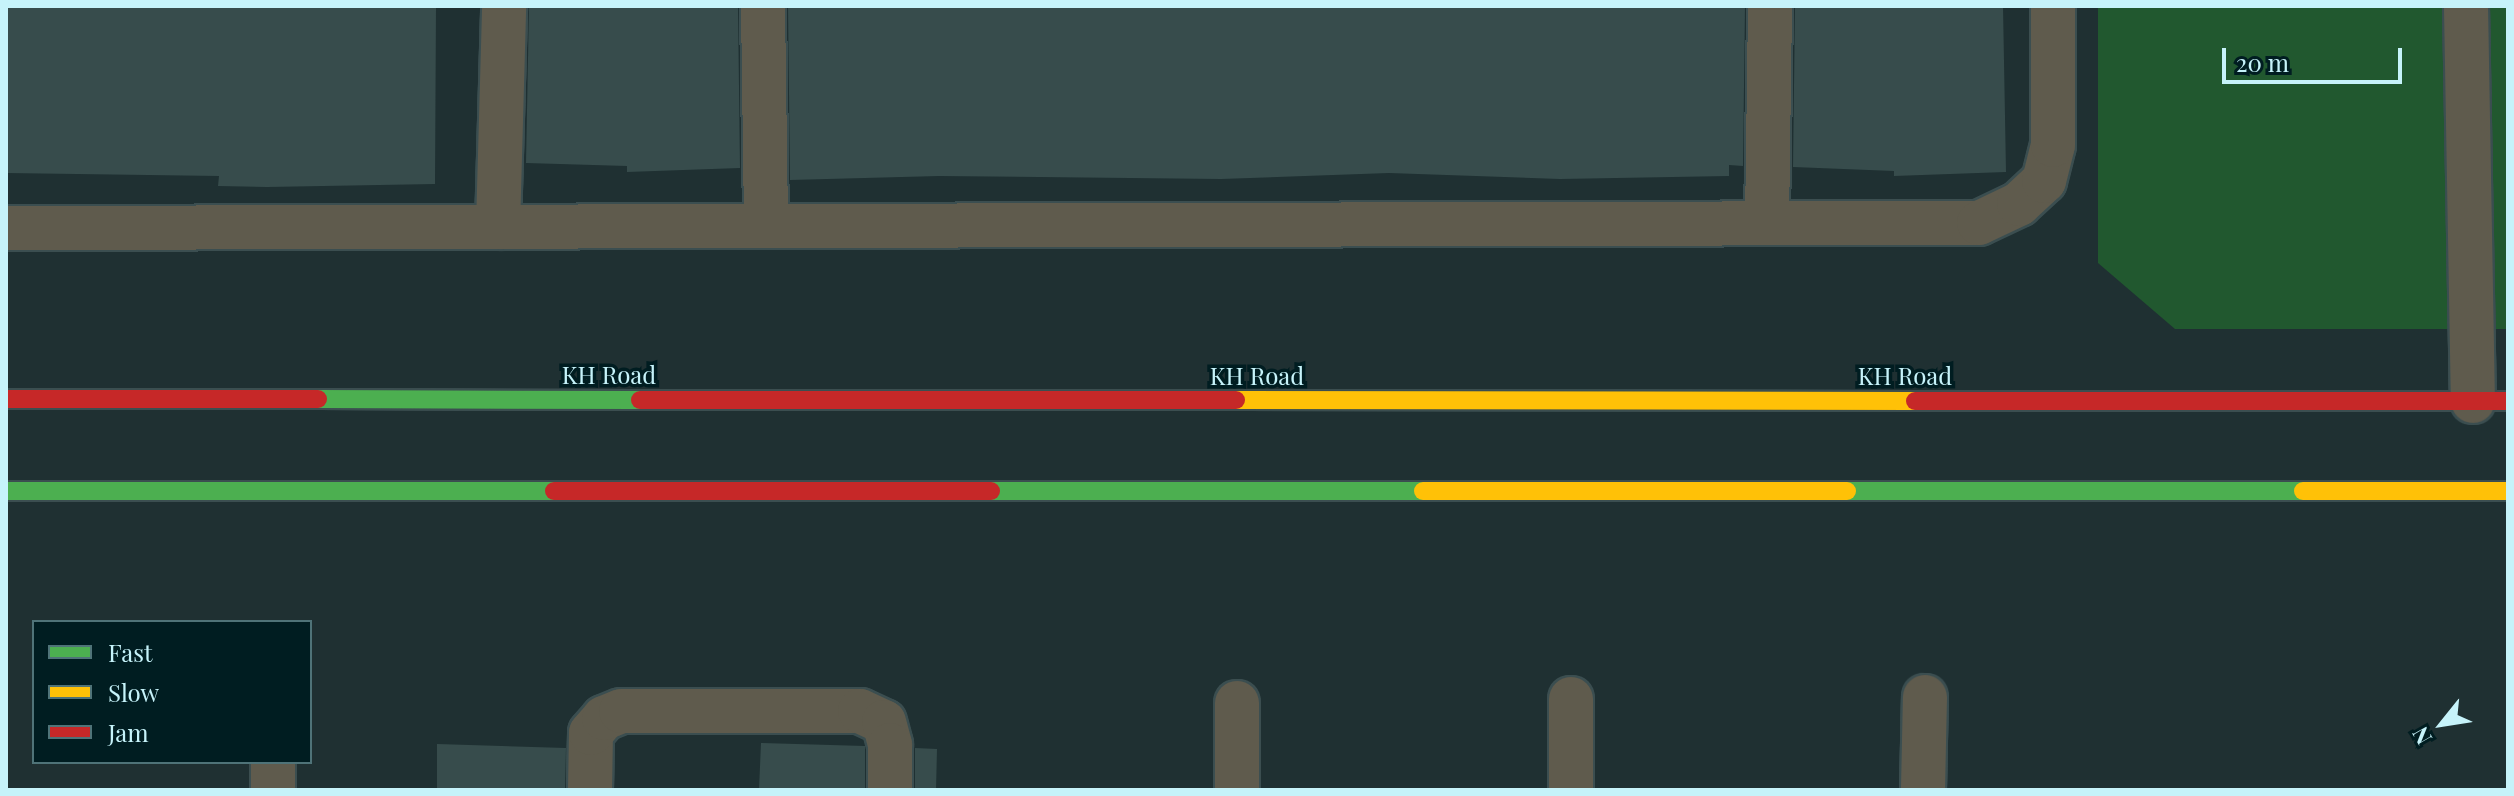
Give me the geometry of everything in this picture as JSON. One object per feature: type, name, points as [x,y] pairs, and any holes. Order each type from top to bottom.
[{"type":"main road","name":"KH Road","points":[[6,399],[2490,401]]},
{"type":"main road","points":[[6,491],[2508,491]]},
{"type":"street","points":[[498,227],[504,6]]},
{"type":"street","points":[[763,6],[766,226]]},
{"type":"street","points":[[1767,223],[1770,6]]},
{"type":"street","points":[[6,228],[1979,223],[2019,204],[2044,181],[2053,145],[2053,6]]},
{"type":"street","points":[[2466,6],[2490,401]]},
{"type":"street","points":[[1923,790],[1925,697]]},
{"type":"street","points":[[1571,699],[1571,790]]},
{"type":"street","points":[[1237,703],[1237,790]]},
{"type":"street","points":[[590,790],[591,733],[604,718],[621,711],[860,711],[884,722],[890,745],[890,790]]},
{"type":"street","points":[[273,764],[273,790]]},
{"type":"green space","points":[[2098,6],[2508,6],[2508,329],[2175,329],[2098,263]]},
{"type":"building","points":[[6,6],[436,6],[435,184],[218,186],[219,176],[6,173]]},
{"type":"building","points":[[529,6],[738,6],[740,168],[627,172],[627,166],[526,163]]},
{"type":"building","points":[[788,6],[1745,6],[1743,166],[1729,165],[1729,176],[1560,179],[1389,173],[1221,179],[939,176],[790,180]]},
{"type":"building","points":[[1795,6],[2003,6],[2006,172],[1894,176],[1894,171],[1793,167]]},
{"type":"building","points":[[761,743],[865,746],[865,790],[759,790]]},
{"type":"building","points":[[437,744],[566,748],[565,790],[437,790]]},
{"type":"building","points":[[915,748],[937,749],[936,790],[915,790]]},
{"type":"traffic: fast","points":[[318,399],[640,400]]},
{"type":"traffic: fast","points":[[6,491],[554,491]]},
{"type":"traffic: fast","points":[[991,491],[1423,491]]},
{"type":"traffic: fast","points":[[1847,491],[2303,491]]},
{"type":"traffic: slow","points":[[1236,400],[1915,401]]},
{"type":"traffic: slow","points":[[1423,491],[1847,491]]},
{"type":"traffic: slow","points":[[2303,491],[2508,491]]},
{"type":"traffic: jam","points":[[6,399],[318,399]]},
{"type":"traffic: jam","points":[[640,400],[1236,400]]},
{"type":"traffic: jam","points":[[1915,401],[2508,401]]},
{"type":"traffic: jam","points":[[554,491],[991,491]]}]
